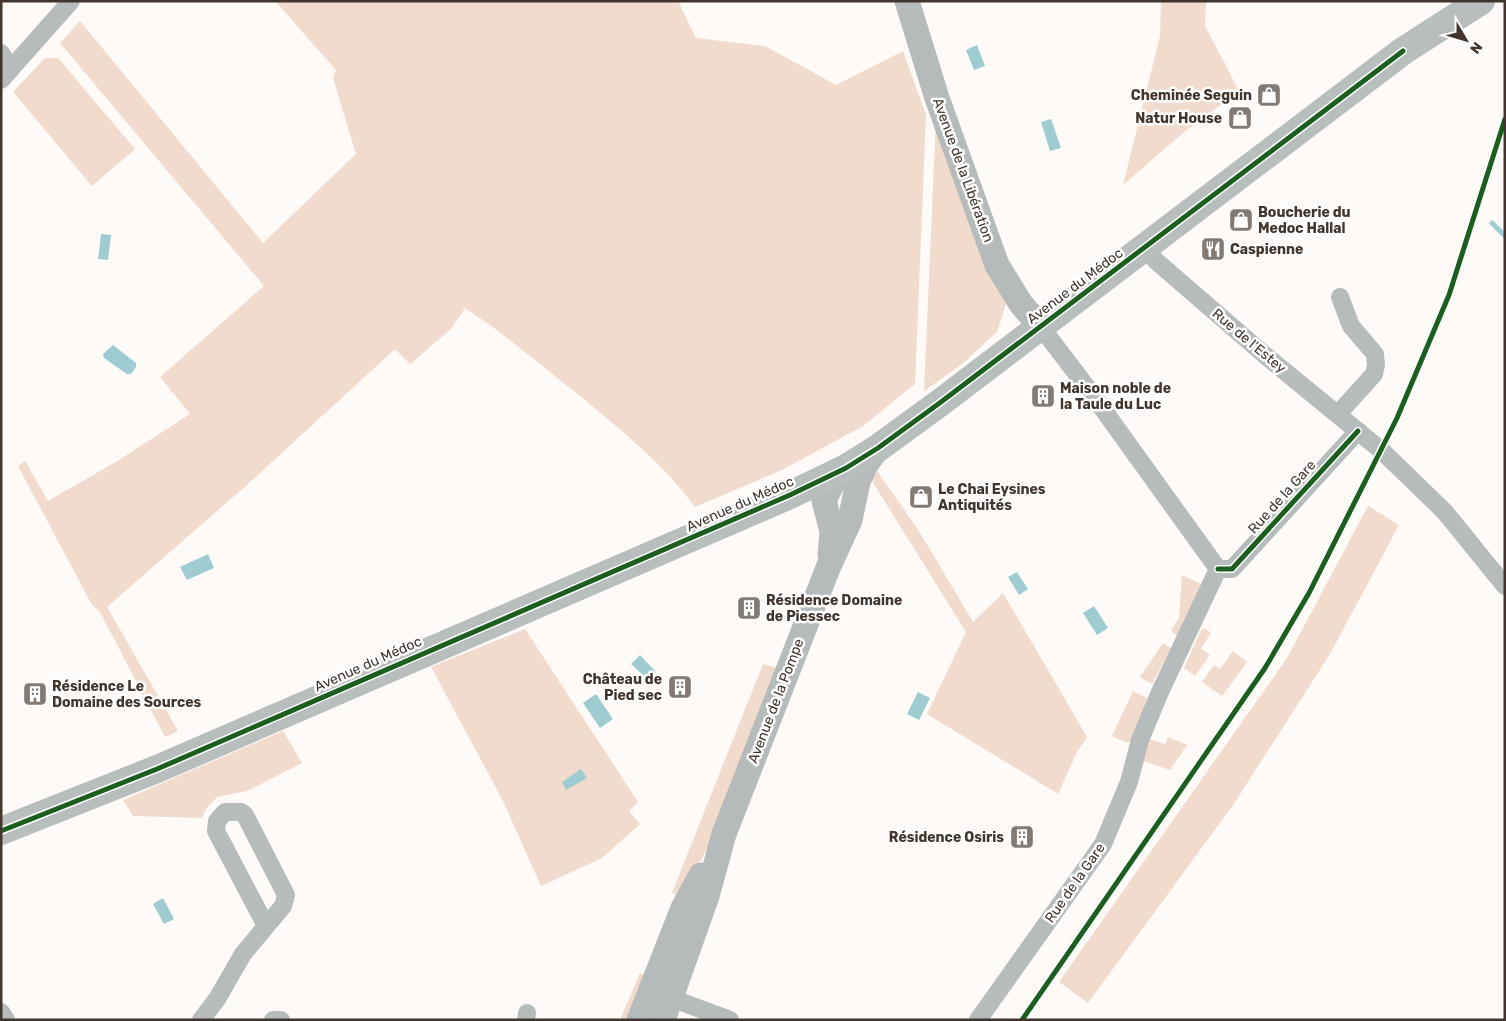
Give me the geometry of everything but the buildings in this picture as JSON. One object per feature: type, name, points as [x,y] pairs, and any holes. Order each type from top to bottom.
[{"type":"main road","name":"Avenue du Médoc","points":[[1402,51],[1454,1]]},
{"type":"main road","name":"Avenue du Médoc","points":[[1,831],[157,769],[790,495],[846,468],[878,448],[1041,327],[1119,268],[1144,246],[1402,51],[1481,1]]},
{"type":"street","points":[[6,74],[71,1]]},
{"type":"street","name":"Avenue de la Libération","points":[[907,1],[937,98],[997,265],[1020,304],[1041,327]]},
{"type":"street","points":[[1,52],[6,74]]},
{"type":"street","name":"Rue de l'Estey","points":[[1144,246],[1156,261],[1266,356],[1358,431],[1445,512],[1505,586]]},
{"type":"street","points":[[1338,414],[1374,374],[1376,364],[1375,354],[1351,326],[1340,297]]},
{"type":"street","points":[[1041,327],[1092,394],[1218,569]]},
{"type":"street","name":"Rue de la Gare","points":[[978,1020],[1104,844],[1129,782],[1140,740],[1160,692],[1218,569],[1232,569],[1358,431]]},
{"type":"street","name":"Avenue de la Pompe","points":[[638,1020],[662,1003],[707,896],[724,834],[828,568],[850,520],[858,482],[865,466],[878,448]]},
{"type":"street","points":[[790,495],[816,495],[824,501],[831,486],[846,468]]},
{"type":"street","name":"Avenue de la Pompe","points":[[824,501],[832,531],[828,568]]},
{"type":"street","points":[[201,1020],[217,998],[243,954],[283,906],[286,895],[245,815],[241,812],[225,812],[218,821],[216,831],[266,926]]},
{"type":"street","points":[[662,1003],[730,1020]]},
{"type":"street","points":[[1,1012],[6,1020]]},
{"type":"street","points":[[273,1020],[281,1020]]},
{"type":"shaded area","points":[[275,1],[678,1],[696,38],[765,46],[836,85],[903,51],[926,115],[915,384],[863,426],[780,471],[695,507],[656,462],[626,435],[523,350],[465,308],[451,329],[410,364],[395,349],[248,484],[107,607],[178,731],[165,737],[100,612],[92,605],[18,466],[25,461],[48,501],[119,460],[190,414],[160,377],[264,286],[60,43],[80,21],[263,243],[356,154],[333,78],[336,70]]},
{"type":"shaded area","points":[[1161,1],[1206,1],[1205,26],[1239,91],[1184,132],[1123,185],[1160,36]]},
{"type":"shaded area","points":[[45,58],[58,58],[135,149],[92,186],[13,92]]},
{"type":"shaded area","points":[[936,119],[989,268],[1006,304],[997,332],[962,364],[924,391]]},
{"type":"shaded area","points":[[877,471],[919,531],[973,622],[1003,593],[1087,737],[1077,752],[1058,794],[927,714],[966,632],[870,478]]},
{"type":"shaded area","points":[[1368,506],[1399,525],[1330,654],[1233,805],[1088,1003],[1059,982],[1287,658]]},
{"type":"shaded area","points":[[1182,575],[1201,584],[1177,636],[1171,630],[1179,618]]},
{"type":"shaded area","points":[[1204,628],[1211,633],[1201,648],[1210,655],[1195,676],[1184,668],[1201,630]]},
{"type":"shaded area","points":[[525,629],[638,802],[629,811],[640,824],[602,858],[541,886],[503,801],[431,667]]},
{"type":"shaded area","points":[[1163,643],[1171,648],[1152,684],[1140,677]]},
{"type":"shaded area","points":[[1233,651],[1247,662],[1222,696],[1202,682],[1214,665],[1220,669]]},
{"type":"shaded area","points":[[763,664],[777,668],[708,847],[681,898],[672,893]]},
{"type":"shaded area","points":[[1133,691],[1147,698],[1135,739],[1127,743],[1112,736]]},
{"type":"shaded area","points":[[283,731],[302,763],[247,791],[217,797],[206,809],[202,818],[133,816],[123,800]]},
{"type":"shaded area","points":[[1168,737],[1187,745],[1170,770],[1143,761],[1149,739],[1165,744]]},
{"type":"shaded area","points":[[640,973],[648,977],[633,1020],[620,1020]]},
{"type":"water","points":[[977,45],[985,66],[974,70],[966,50]]},
{"type":"water","points":[[1051,119],[1061,148],[1050,151],[1041,122]]},
{"type":"water","points":[[101,234],[111,235],[108,260],[98,259]]},
{"type":"water","points":[[113,345],[136,363],[136,367],[131,374],[127,374],[104,358],[103,354]]},
{"type":"water","points":[[208,554],[214,568],[187,580],[180,567]]},
{"type":"water","points":[[1017,572],[1028,589],[1019,595],[1008,577]]},
{"type":"water","points":[[1094,606],[1108,628],[1097,635],[1083,613]]},
{"type":"water","points":[[640,655],[656,672],[648,680],[631,664]]},
{"type":"water","points":[[918,692],[930,698],[919,720],[907,714]]},
{"type":"water","points":[[596,694],[613,719],[600,728],[583,703]]},
{"type":"water","points":[[581,769],[587,778],[566,790],[562,782]]},
{"type":"water","points":[[163,898],[174,919],[164,924],[153,904]]},
{"type":"waterway","points":[[1492,223],[1505,236]]},
{"type":"cycle path","points":[[1,831],[157,769],[790,495],[846,468],[878,448],[941,402],[1403,51]]},
{"type":"cycle path","points":[[1022,1020],[1265,668],[1309,593],[1397,418],[1449,295],[1505,119]]},
{"type":"cycle path","points":[[1218,569],[1232,569],[1358,431]]},
{"type":"place","name":"Cheminée Seguin","points":[[1269,95]]},
{"type":"place","name":"Natur House","points":[[1240,118]]},
{"type":"place","name":"Boucherie du Medoc Hallal","points":[[1241,220]]},
{"type":"place","name":"Caspienne","points":[[1213,249]]},
{"type":"place","name":"Maison noble de la Taule du Luc","points":[[1043,396]]},
{"type":"place","name":"Le Chai Eysines Antiquités","points":[[921,497]]},
{"type":"place","name":"Résidence Domaine de Piessec","points":[[749,608]]},
{"type":"place","name":"Château de Pied sec","points":[[680,687]]},
{"type":"place","name":"Résidence Le Domaine des Sources","points":[[35,694]]},
{"type":"place","name":"Résidence Osiris","points":[[1022,837]]}]
